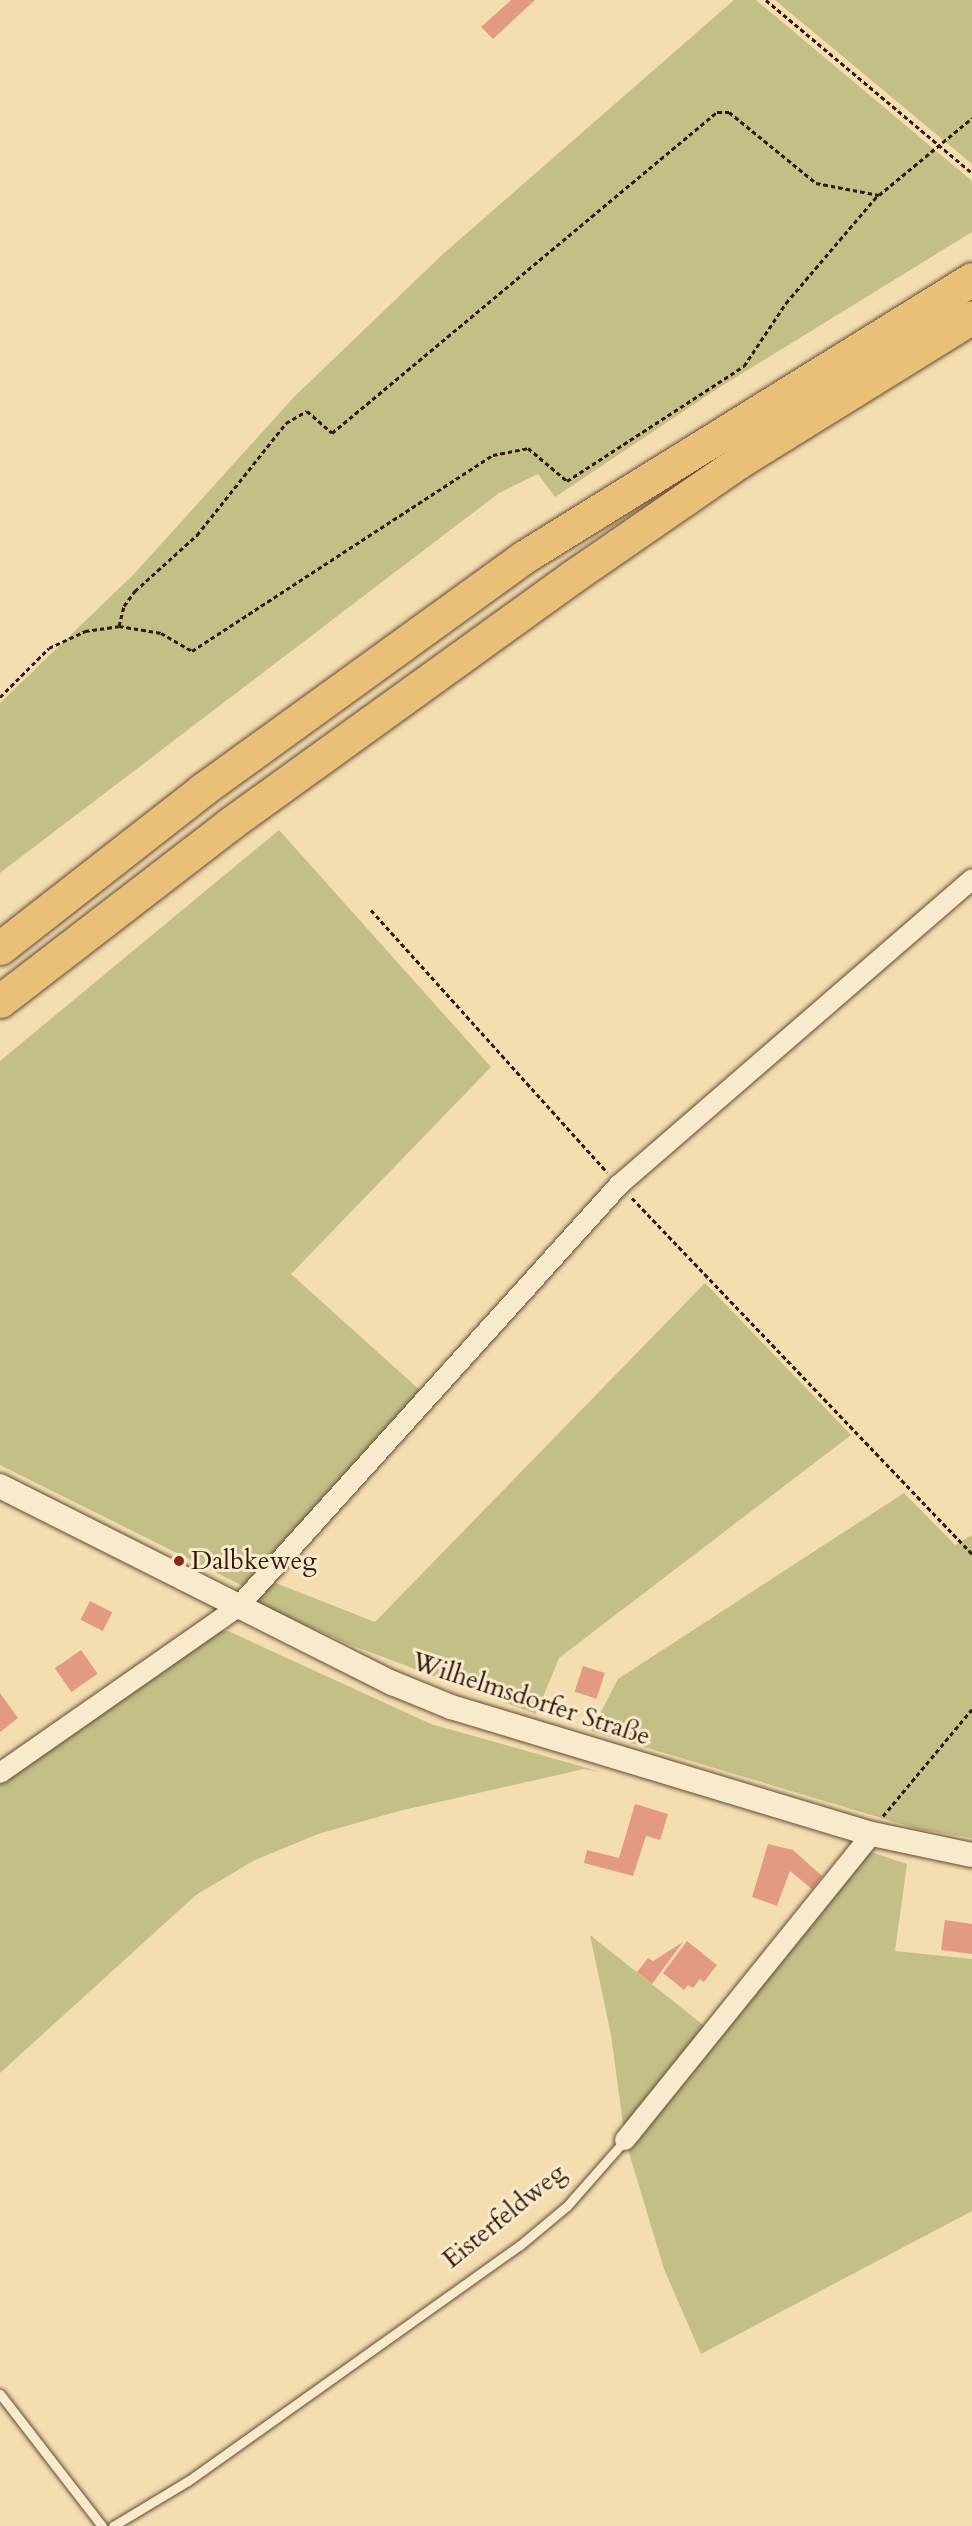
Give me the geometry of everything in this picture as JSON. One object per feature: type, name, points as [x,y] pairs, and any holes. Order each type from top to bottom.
[{"type":"highway","points":[[0,948],[201,790],[524,557],[972,279]]},
{"type":"highway","points":[[0,1001],[250,809],[572,577],[740,461],[972,317]]},
{"type":"street","points":[[0,1773],[238,1607],[619,1185],[972,879]]},
{"type":"street","name":"Wilhelmsdorfer Straße","points":[[0,1486],[238,1607],[451,1707],[872,1834],[972,1855]]},
{"type":"street","name":"Eisterfeldweg","points":[[625,2140],[872,1834]]},
{"type":"lane","name":"Eisterfeldweg","points":[[113,2526],[188,2481],[519,2246],[567,2206],[625,2140]]},
{"type":"lane","points":[[0,2394],[102,2526]]},
{"type":"path","points":[[769,1],[972,173]]},
{"type":"path","points":[[119,626],[124,606],[135,591],[197,535],[286,423],[307,411],[332,433],[717,112],[729,112],[816,183],[879,195]]},
{"type":"path","points":[[0,698],[49,648],[85,631],[119,626],[161,633],[192,651],[493,455],[528,448],[567,480],[744,366],[786,303],[879,195],[937,144],[972,118]]},
{"type":"path","points":[[371,910],[619,1185],[972,1554]]},
{"type":"path","points":[[872,1834],[972,1709]]},
{"type":"shaded area","points":[[734,0],[756,0],[972,181],[972,232],[720,387],[555,497],[538,474],[499,493],[0,873],[0,703],[134,574],[294,397],[443,254]]},
{"type":"shaded area","points":[[775,0],[972,0],[972,164]]},
{"type":"shaded area","points":[[279,830],[491,1067],[291,1274],[422,1392],[245,1587],[0,1465],[0,1061]]},
{"type":"shaded area","points":[[705,1283],[851,1435],[559,1658],[536,1714],[348,1644],[255,1602],[273,1582],[375,1622]]},
{"type":"shaded area","points":[[904,1493],[955,1545],[972,1535],[972,1838],[918,1829],[591,1731],[618,1679]]},
{"type":"shaded area","points":[[219,1631],[228,1631],[431,1724],[601,1772],[584,1769],[399,1811],[318,1834],[253,1861],[196,1895],[0,2073],[0,1784]]},
{"type":"shaded area","points":[[865,1850],[907,1864],[895,1951],[972,1959],[972,2211],[701,2354],[664,2269],[627,2146]]},
{"type":"shaded area","points":[[590,1935],[707,2028],[624,2131],[611,2035]]},
{"type":"building","points":[[511,0],[535,0],[493,39],[481,27]]},
{"type":"building","points":[[90,1601],[112,1612],[103,1631],[80,1620]]},
{"type":"building","points":[[81,1650],[98,1674],[71,1692],[55,1668]]},
{"type":"building","points":[[583,1666],[605,1673],[597,1699],[575,1692]]},
{"type":"building","points":[[0,1693],[18,1718],[0,1732]]},
{"type":"building","points":[[635,1804],[668,1814],[660,1840],[646,1836],[633,1876],[584,1863],[587,1850],[619,1858]]},
{"type":"building","points":[[768,1844],[793,1850],[822,1876],[812,1889],[790,1871],[777,1906],[752,1897]]},
{"type":"building","points":[[945,1920],[972,1924],[972,1954],[941,1950]]},
{"type":"building","points":[[687,1941],[717,1965],[704,1982],[700,1979],[693,1988],[688,1985],[684,1990],[663,1973]]},
{"type":"building","points":[[683,1942],[652,1984],[637,1972],[648,1958],[653,1961]]},
{"type":"place","name":"Dalbkeweg","points":[[179,1561]]}]
